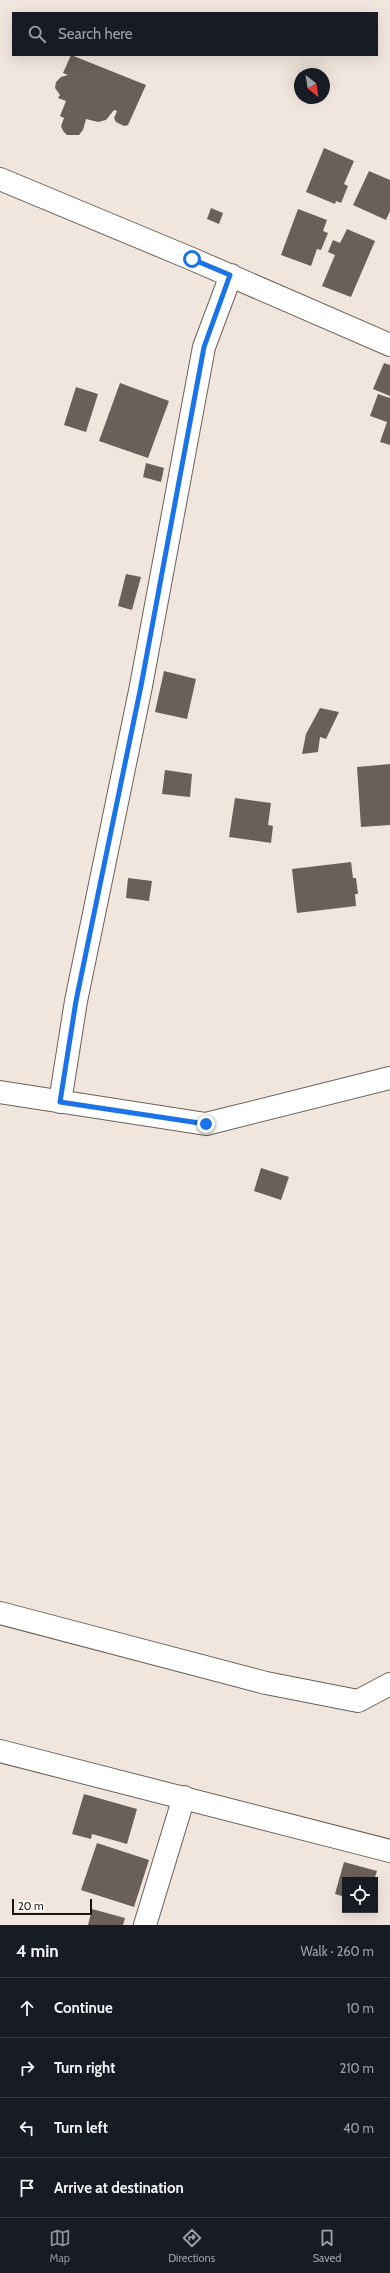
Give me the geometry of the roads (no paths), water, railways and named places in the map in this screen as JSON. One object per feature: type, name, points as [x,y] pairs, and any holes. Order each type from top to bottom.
[{"type":"street","points":[[0,179],[230,275],[390,345]]},
{"type":"street","points":[[60,1102],[76,1001],[139,694],[204,347],[230,275]]},
{"type":"street","points":[[0,1092],[206,1124],[390,1078]]},
{"type":"street","points":[[0,1613],[266,1683],[358,1701],[390,1684]]},
{"type":"street","points":[[0,1751],[390,1851]]},
{"type":"street","points":[[145,1925],[184,1797]]}]
